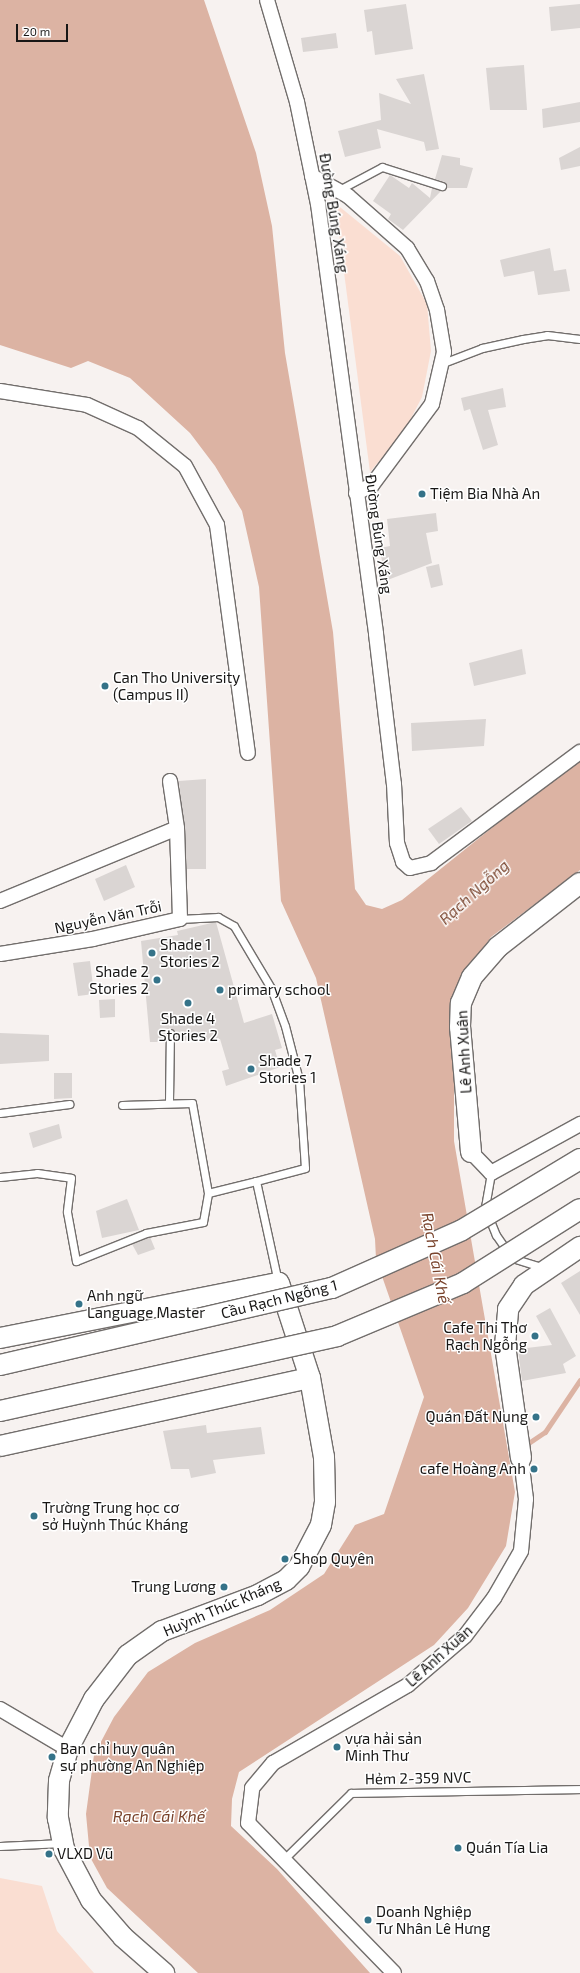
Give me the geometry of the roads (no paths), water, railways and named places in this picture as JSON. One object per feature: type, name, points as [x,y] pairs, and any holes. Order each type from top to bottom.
[{"type":"street","name":"Đường Búng Xáng","points":[[267,0],[297,102],[312,176],[356,493],[394,784],[396,843],[403,862],[410,868],[431,863],[580,752]]},
{"type":"street","points":[[312,176],[337,191],[407,248],[427,281],[437,310],[443,363],[427,411],[372,485],[356,493]]},
{"type":"street","points":[[0,391],[87,405],[138,428],[185,466],[217,525],[248,753]]},
{"type":"street","name":"Nguyễn Văn Trỗi","points":[[0,954],[86,941],[180,919],[177,828],[170,781]]},
{"type":"street","points":[[0,900],[177,828]]},
{"type":"street","name":"Lê Anh Xuân","points":[[471,1152],[460,1027],[461,1002],[472,977],[498,947],[580,883]]},
{"type":"street","points":[[471,1152],[491,1174],[580,1124]]},
{"type":"street","name":"Cầu Rạch Ngỗng 1","points":[[0,1364],[332,1288],[462,1230],[580,1159]]},
{"type":"street","points":[[0,1411],[337,1336],[463,1283],[580,1209]]},
{"type":"street","name":"Lê Anh Xuân","points":[[394,1973],[248,1823],[252,1788],[273,1763],[408,1685],[465,1636],[494,1598],[521,1551],[526,1498],[505,1346],[508,1309],[524,1285],[580,1247]]},
{"type":"street","points":[[0,1338],[279,1283]]},
{"type":"street","name":"Huỳnh Thúc Kháng","points":[[164,1973],[123,1937],[91,1900],[63,1843],[58,1818],[59,1781],[68,1749],[94,1699],[128,1655],[162,1631],[258,1595],[286,1580],[299,1567],[321,1525],[325,1502],[324,1457],[310,1378],[279,1283]]},
{"type":"street","points":[[0,1446],[310,1378]]},
{"type":"street","points":[[0,1709],[68,1749]]},
{"type":"lane","points":[[337,191],[382,167],[395,168],[442,186]]},
{"type":"lane","points":[[443,363],[482,348],[523,339],[547,335],[580,339]]},
{"type":"lane","points":[[180,919],[218,917],[234,926],[272,988],[285,1026],[299,1080],[305,1168],[208,1193]]},
{"type":"lane","points":[[169,1101],[170,1033]]},
{"type":"lane","points":[[0,1176],[37,1173],[71,1178],[67,1212],[76,1261],[146,1233],[203,1222],[208,1193],[192,1103],[169,1101],[122,1105]]},
{"type":"lane","points":[[0,1113],[69,1104]]},
{"type":"lane","points":[[491,1174],[485,1208],[496,1235],[512,1258],[535,1267],[549,1267]]},
{"type":"lane","points":[[256,1181],[279,1283]]},
{"type":"lane","name":"Hẻm 2-359 NVC","points":[[284,1859],[351,1792],[580,1789]]},
{"type":"lane","points":[[0,1846],[63,1843]]},
{"type":"water","points":[[0,0],[204,0],[256,153],[272,226],[285,353],[333,632],[355,889],[366,905],[382,909],[402,900],[580,757],[580,870],[491,937],[467,971],[454,1007],[454,1141],[515,1492],[506,1546],[468,1608],[434,1645],[239,1772],[232,1799],[231,1826],[277,1869],[370,1973],[198,1973],[107,1888],[90,1857],[86,1814],[94,1755],[114,1717],[148,1672],[195,1643],[270,1610],[324,1574],[355,1525],[384,1514],[424,1397],[376,1259],[375,1239],[316,978],[281,901],[259,587],[242,511],[215,466],[190,433],[130,378],[88,361],[71,368],[0,345]]},
{"type":"waterway","points":[[524,1446],[545,1432],[580,1380]]},
{"type":"place","name":"Tiệm Bia Nhà An","points":[[422,494]]},
{"type":"place","name":"Can Tho University (Campus II)","points":[[105,686]]},
{"type":"place","name":"Shade 1 Stories 2","points":[[152,953]]},
{"type":"place","name":"Shade 2 Stories 2","points":[[157,980]]},
{"type":"place","name":"primary school","points":[[220,990]]},
{"type":"place","name":"Shade 4 Stories 2","points":[[188,1003]]},
{"type":"place","name":"Shade 7 Stories 1","points":[[251,1069]]},
{"type":"place","name":"Anh ngữ Language Master","points":[[79,1304]]},
{"type":"place","name":"Cafe Thi Thơ Rạch Ngỗng","points":[[535,1336]]},
{"type":"place","name":"Quán Đất Nung","points":[[536,1417]]},
{"type":"place","name":"cafe Hoàng Anh","points":[[534,1469]]},
{"type":"place","name":"Trường Trung học cơ sở Huỳnh Thúc Kháng","points":[[34,1516]]},
{"type":"place","name":"Shop Quyên","points":[[285,1559]]},
{"type":"place","name":"Trung Lương","points":[[224,1587]]},
{"type":"place","name":"vựa hải sản Minh Thư","points":[[337,1747]]},
{"type":"place","name":"Ban chỉ huy quân sự phường An Nghiệp","points":[[52,1757]]},
{"type":"place","name":"Quán Tía Lia","points":[[458,1848]]},
{"type":"place","name":"VLXD Vũ","points":[[49,1854]]},
{"type":"place","name":"Doanh Nghiệp Tư Nhân Lê Hưng","points":[[368,1920]]},
{"type":"water label","name":"Rạch Ngỗng","points":[[474,892]]},
{"type":"water label","name":"Rạch Cái Khế","points":[[436,1258]]},
{"type":"water label","name":"Rạch Cái Khế","points":[[159,1816]]}]
